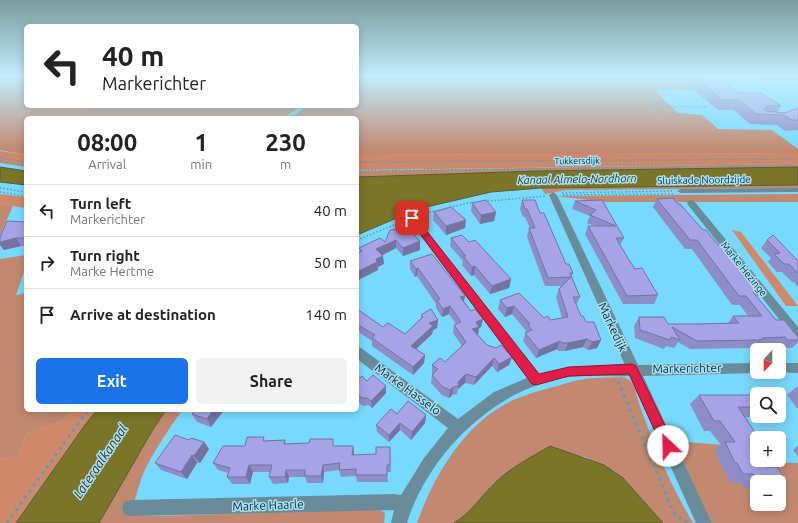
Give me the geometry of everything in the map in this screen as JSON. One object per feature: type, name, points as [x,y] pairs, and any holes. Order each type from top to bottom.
[{"type":"street","name":"Sluiskade Noordzijde","points":[[681,191],[798,190]]},
{"type":"street","name":"Markedijk","points":[[553,195],[704,523]]},
{"type":"street","name":"Marke Hezinge","points":[[691,203],[798,335]]},
{"type":"street","points":[[412,218],[536,380]]},
{"type":"street","name":"Marke Hasselo","points":[[359,353],[458,427]]},
{"type":"street","name":"Markerichter","points":[[399,523],[405,504],[429,463],[458,427],[499,396],[536,380],[569,372],[632,369],[750,368]]},
{"type":"street","points":[[786,368],[798,368]]},
{"type":"street","name":"Marke Haarle","points":[[130,508],[394,502],[405,504]]},
{"type":"path","points":[[649,101],[661,114]]},
{"type":"path","points":[[653,106],[707,107]]},
{"type":"path","points":[[0,158],[24,162]]},
{"type":"path","points":[[359,162],[798,159]]},
{"type":"path","points":[[0,161],[24,165]]},
{"type":"path","name":"Tukkersdijk","points":[[359,171],[798,165]]},
{"type":"path","points":[[0,188],[24,192]]},
{"type":"path","name":"Sluiskade Noordzijde","points":[[468,202],[563,193],[681,191]]},
{"type":"path","points":[[0,192],[24,196]]},
{"type":"path","points":[[613,370],[675,514],[687,523]]},
{"type":"path","points":[[7,523],[87,412]]},
{"type":"shaded area","points":[[0,101],[24,101],[24,108],[32,108],[18,116],[24,118],[24,155],[0,150]]},
{"type":"shaded area","points":[[359,101],[666,101],[678,113],[702,115],[718,129],[772,130],[798,149],[798,153],[359,155],[359,116],[294,116],[304,108],[359,108]]},
{"type":"shaded area","points":[[33,108],[85,108],[87,110],[76,116],[17,117]]},
{"type":"shaded area","points":[[84,108],[298,108],[287,116],[76,116],[86,110]]},
{"type":"shaded area","points":[[0,151],[24,155],[24,167],[0,163]]},
{"type":"shaded area","points":[[798,153],[798,164],[359,170],[359,155]]},
{"type":"shaded area","points":[[798,164],[798,167],[537,171],[359,177],[359,171]]},
{"type":"shaded area","points":[[798,185],[798,188],[566,190],[545,194],[541,188]]},
{"type":"shaded area","points":[[0,194],[24,197],[24,208],[0,204]]},
{"type":"shaded area","points":[[798,194],[798,202],[605,202],[556,196]]},
{"type":"shaded area","points":[[0,204],[13,206],[0,235]]},
{"type":"shaded area","points":[[732,230],[741,232],[798,306],[786,306]]},
{"type":"shaded area","points":[[24,255],[24,272],[16,295],[24,293],[24,412],[71,412],[61,421],[27,433],[18,457],[0,459],[0,259]]},
{"type":"shaded area","points":[[622,377],[629,380],[634,387],[648,429],[662,462],[693,523],[663,523],[623,478],[585,457],[578,456],[515,468],[494,483],[461,519],[454,523],[417,523],[431,489],[450,456],[475,427],[489,415],[516,399],[570,382],[590,378]]},
{"type":"shaded area","points":[[71,412],[95,412],[16,523],[0,523],[0,459],[18,457],[27,433],[61,421]]},
{"type":"shaded area","points":[[165,412],[181,412],[159,444],[147,466],[129,515],[158,516],[379,509],[385,513],[384,523],[99,523],[152,431]]},
{"type":"shaded area","points":[[673,441],[736,446],[746,462],[750,462],[750,467],[786,467],[786,463],[798,463],[798,523],[712,523]]},
{"type":"water","points":[[0,167],[24,171],[24,185],[0,182]]},
{"type":"water","name":"Kanaal Almelo-Nordhorn","points":[[798,167],[798,185],[541,188],[491,192],[418,209],[359,234],[359,177],[537,171]]},
{"type":"water","name":"Lateraalkanaal","points":[[95,412],[165,412],[152,431],[99,523],[16,523]]},
{"type":"water","points":[[550,446],[604,465],[623,478],[663,523],[454,523],[466,514],[491,487],[508,472]]},
{"type":"building","points":[[741,101],[774,101],[781,106],[768,106],[764,109],[767,111],[785,113],[798,108],[798,120],[792,120],[783,115],[756,114]]},
{"type":"building","points":[[673,198],[703,230],[706,230],[719,246],[723,246],[761,292],[753,292],[776,320],[784,320],[798,337],[798,340],[787,340],[785,337],[763,338],[760,340],[697,341],[672,327],[680,340],[671,337],[670,340],[640,330],[639,317],[664,317],[668,324],[698,324],[739,323],[733,316],[762,316],[746,296],[739,296],[697,240],[690,240],[657,199]]},
{"type":"building","points":[[486,200],[496,212],[481,215],[472,203]]},
{"type":"building","points":[[522,200],[535,200],[540,213],[544,213],[566,264],[569,264],[573,273],[570,273],[580,297],[573,297],[581,316],[583,316],[586,322],[594,322],[601,340],[592,342],[587,339],[568,343],[562,343],[560,341],[539,350],[525,333],[532,330],[528,325],[530,324],[514,306],[507,308],[500,300],[519,293],[544,318],[548,316],[550,320],[568,317],[559,289],[571,277],[548,278],[529,228],[535,228]]},
{"type":"building","points":[[602,200],[624,238],[616,238],[635,269],[642,268],[658,295],[627,296],[588,226],[616,226],[590,215],[596,210],[575,201]]},
{"type":"building","points":[[451,207],[466,220],[446,226],[434,212]]},
{"type":"building","points":[[7,221],[24,222],[24,238],[16,238],[0,242],[0,237]]},
{"type":"building","points":[[403,228],[408,233],[411,232],[420,241],[403,248],[396,240],[376,249],[383,256],[376,259],[377,262],[359,271],[359,253],[362,251],[359,248],[380,238],[385,242],[390,230]]},
{"type":"building","points":[[462,235],[469,242],[475,240],[511,279],[492,286],[475,266],[472,267],[463,256],[466,256],[451,238]]},
{"type":"building","points":[[773,235],[798,261],[798,273],[789,264],[784,264],[774,254],[780,253],[767,240]]},
{"type":"building","points":[[432,254],[465,296],[460,297],[471,311],[475,309],[483,319],[476,322],[479,327],[472,329],[487,345],[496,348],[501,345],[512,357],[499,364],[494,358],[476,377],[466,374],[458,382],[459,386],[453,387],[450,390],[443,387],[432,375],[438,369],[432,365],[440,358],[445,362],[466,342],[454,325],[461,322],[450,306],[443,309],[437,300],[440,299],[418,268],[416,269],[410,261]]},
{"type":"building","points":[[431,309],[438,320],[429,323],[433,326],[411,346],[425,355],[413,367],[372,338],[375,335],[359,325],[359,310],[383,327],[388,323],[405,334],[423,317],[421,315]]},
{"type":"building","points":[[373,375],[386,386],[371,401],[359,396],[359,377],[362,376],[367,381]]},
{"type":"building","points":[[699,395],[750,395],[750,407],[738,407],[754,431],[750,431],[750,467],[777,467],[782,475],[743,474],[737,463],[735,463],[725,442],[735,442],[720,421],[714,421]]},
{"type":"building","points":[[408,401],[426,415],[412,432],[400,423],[389,435],[376,425],[391,409],[397,414]]},
{"type":"building","points":[[193,412],[212,412],[207,419],[192,414]]},
{"type":"building","points":[[175,435],[189,440],[191,438],[204,442],[194,456],[192,455],[181,472],[155,463]]},
{"type":"building","points":[[247,437],[264,437],[263,441],[285,440],[284,444],[309,443],[310,439],[333,439],[333,446],[353,446],[352,455],[376,454],[376,447],[390,447],[390,465],[387,465],[387,475],[356,475],[356,469],[339,470],[340,463],[323,465],[321,476],[305,476],[305,470],[286,470],[285,477],[269,477],[272,465],[249,465],[246,477],[227,477],[230,468],[213,463],[223,446],[245,446]]},
{"type":"route","points":[[412,218],[536,380],[569,372],[632,369],[668,446]]}]
